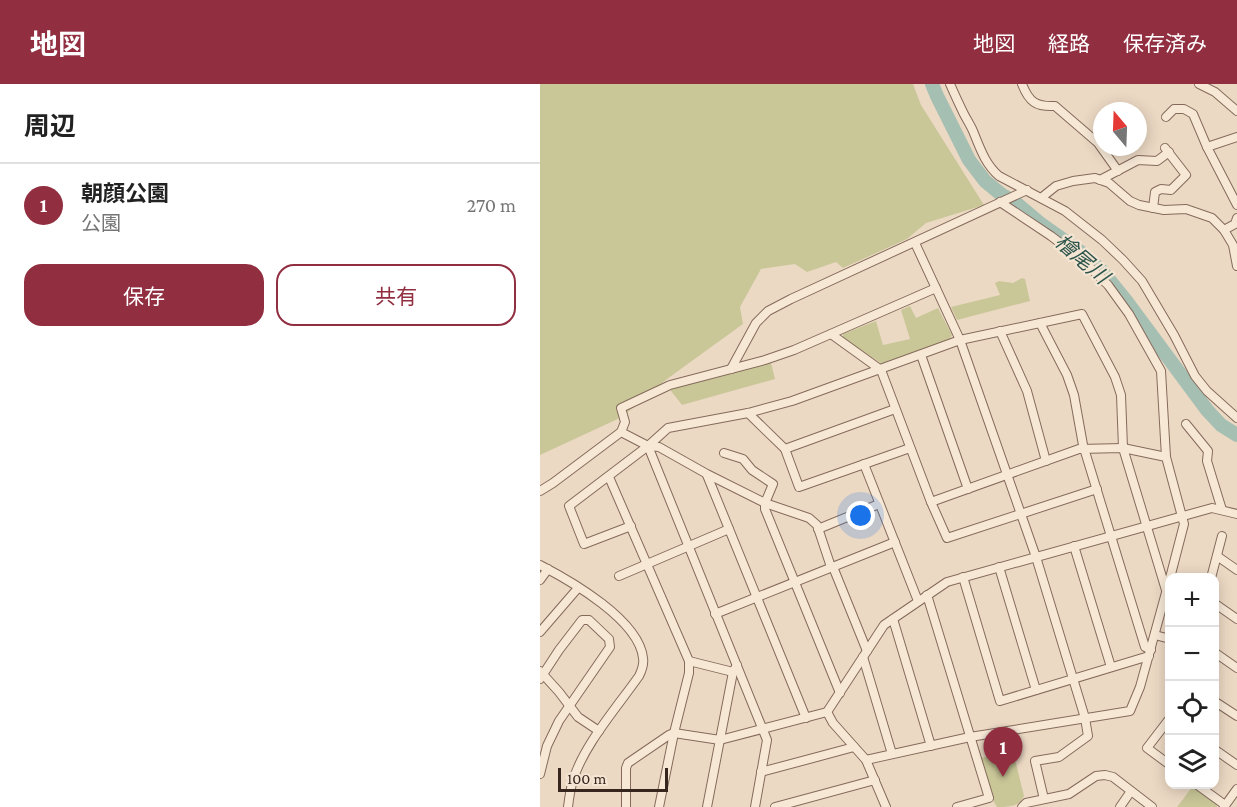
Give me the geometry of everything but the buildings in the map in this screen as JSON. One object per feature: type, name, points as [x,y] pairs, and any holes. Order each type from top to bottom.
[{"type":"street","points":[[950,84],[986,161],[999,176],[1065,211],[1123,260],[1142,281],[1195,376],[1207,391],[1237,418]]},
{"type":"street","points":[[1022,84],[1026,96],[1034,103],[1044,107],[1055,106],[1098,143],[1118,171]]},
{"type":"street","points":[[1199,84],[1215,92],[1237,111]]},
{"type":"street","points":[[1166,117],[1174,109],[1184,109],[1193,114],[1237,205]]},
{"type":"street","points":[[1207,147],[1237,137]]},
{"type":"street","points":[[1100,180],[1138,160],[1157,161],[1167,150],[1186,175],[1171,190],[1161,189],[1155,192],[1153,208]]},
{"type":"street","points":[[1041,198],[1056,186],[1095,178],[1108,183],[1130,201],[1139,205],[1164,210],[1186,209],[1212,218],[1224,230],[1233,245],[1237,266]]},
{"type":"street","points":[[731,369],[756,323],[768,311],[1027,190]]},
{"type":"street","points":[[1000,202],[1080,258],[1108,285],[1130,314],[1161,371],[1166,457],[1184,524],[1171,573]]},
{"type":"street","points":[[1224,230],[1235,224],[1237,218]]},
{"type":"street","points":[[915,243],[960,340],[1036,557],[1085,718],[1088,736],[1059,758],[1035,761],[1044,799]]},
{"type":"street","points":[[540,490],[553,483],[621,432],[625,422],[621,408],[670,385],[794,350],[936,288]]},
{"type":"street","points":[[631,526],[583,544],[569,506],[648,447],[668,428],[748,413],[792,401],[960,340],[1082,314],[1122,394],[1123,448],[1165,587]]},
{"type":"street","points":[[1040,323],[1067,375],[1074,395],[1084,449],[1145,647],[1150,653]]},
{"type":"street","points":[[1000,332],[1027,391],[1046,461]]},
{"type":"street","points":[[831,334],[881,370],[909,448],[947,538],[1097,489]]},
{"type":"street","points":[[921,355],[968,489]]},
{"type":"street","points":[[785,449],[895,409]]},
{"type":"street","points":[[748,413],[785,449],[799,487],[909,448]]},
{"type":"street","points":[[1186,424],[1208,451],[1207,461],[1222,510]]},
{"type":"street","points":[[621,432],[648,447],[659,447],[765,503],[809,518],[817,525],[865,654],[892,754]]},
{"type":"street","points":[[648,447],[735,669],[767,740],[755,807]]},
{"type":"street","points":[[931,502],[1079,449],[1123,448],[1166,457]]},
{"type":"street","points":[[729,452],[743,459],[752,470],[773,483],[765,509],[840,693]]},
{"type":"street","points":[[864,464],[918,601]]},
{"type":"street","points":[[707,474],[806,718]]},
{"type":"street","points":[[609,477],[689,661],[689,673],[659,807]]},
{"type":"street","points":[[818,529],[879,504]]},
{"type":"street","points":[[626,807],[628,763],[674,733],[720,740],[827,712],[885,625],[947,582],[1212,508],[1237,513]]},
{"type":"street","points":[[619,576],[729,530]]},
{"type":"street","points":[[1212,573],[1222,536]]},
{"type":"street","points":[[715,614],[895,542]]},
{"type":"street","points":[[1074,546],[1111,667]]},
{"type":"street","points":[[1217,556],[1237,570]]},
{"type":"street","points":[[540,579],[544,567],[598,600],[632,633],[640,646],[643,658],[643,667],[639,676],[599,731],[584,757],[572,782],[568,807]]},
{"type":"street","points":[[999,567],[1036,690]]},
{"type":"street","points":[[963,577],[1000,701],[1150,653]]},
{"type":"street","points":[[540,632],[578,588]]},
{"type":"street","points":[[866,760],[970,737],[1130,711],[1140,687],[1165,594]]},
{"type":"street","points":[[927,595],[989,798],[972,806],[957,807]]},
{"type":"street","points":[[1219,606],[1237,619]]},
{"type":"street","points":[[893,619],[931,746]]},
{"type":"street","points":[[540,774],[552,734],[569,706],[610,647],[609,639],[589,620],[582,620],[541,675],[569,706],[578,717],[599,731]]},
{"type":"street","points":[[1155,635],[1165,638]]},
{"type":"street","points":[[1219,655],[1237,668]]},
{"type":"street","points":[[689,661],[735,669]]},
{"type":"street","points":[[707,807],[735,669]]},
{"type":"street","points":[[1219,703],[1237,716]]},
{"type":"street","points":[[827,712],[833,723],[866,760],[886,807]]},
{"type":"street","points":[[1165,725],[1147,748],[1165,761]]},
{"type":"street","points":[[761,772],[854,747]]},
{"type":"street","points":[[1219,752],[1237,765]]},
{"type":"street","points":[[1022,807],[1026,802],[1069,794],[1096,776],[1105,775],[1113,777],[1152,807]]},
{"type":"street","points":[[775,807],[875,780]]},
{"type":"street","points":[[1203,789],[1225,806],[1237,789]]},
{"type":"street","points":[[1120,807],[1131,791]]},
{"type":"shaded area","points":[[540,84],[913,84],[921,105],[984,205],[926,223],[907,239],[843,268],[836,262],[807,272],[795,264],[761,269],[740,307],[743,324],[667,379],[622,417],[540,455]]},
{"type":"shaded area","points":[[1022,278],[1025,279],[1030,301],[957,320],[951,307],[1000,295],[995,283],[999,281],[1013,283]]},
{"type":"shaded area","points":[[910,306],[916,318],[938,308],[952,335],[950,339],[885,364],[843,338],[843,334],[876,321],[883,345],[910,339],[901,310]]},
{"type":"shaded area","points":[[771,363],[775,379],[682,405],[671,391],[672,388]]},
{"type":"shaded area","points":[[1013,751],[1024,796],[1016,804],[997,807],[992,799],[981,758]]},
{"type":"shaded area","points":[[1191,789],[1197,789],[1216,802],[1217,807],[1177,807]]},
{"type":"waterway","name":"檜尾川","points":[[932,84],[969,160],[985,181],[1082,253],[1102,271],[1207,410],[1221,425],[1237,435]]},
{"type":"place","name":"朝顔公園","points":[[1003,777]]}]
